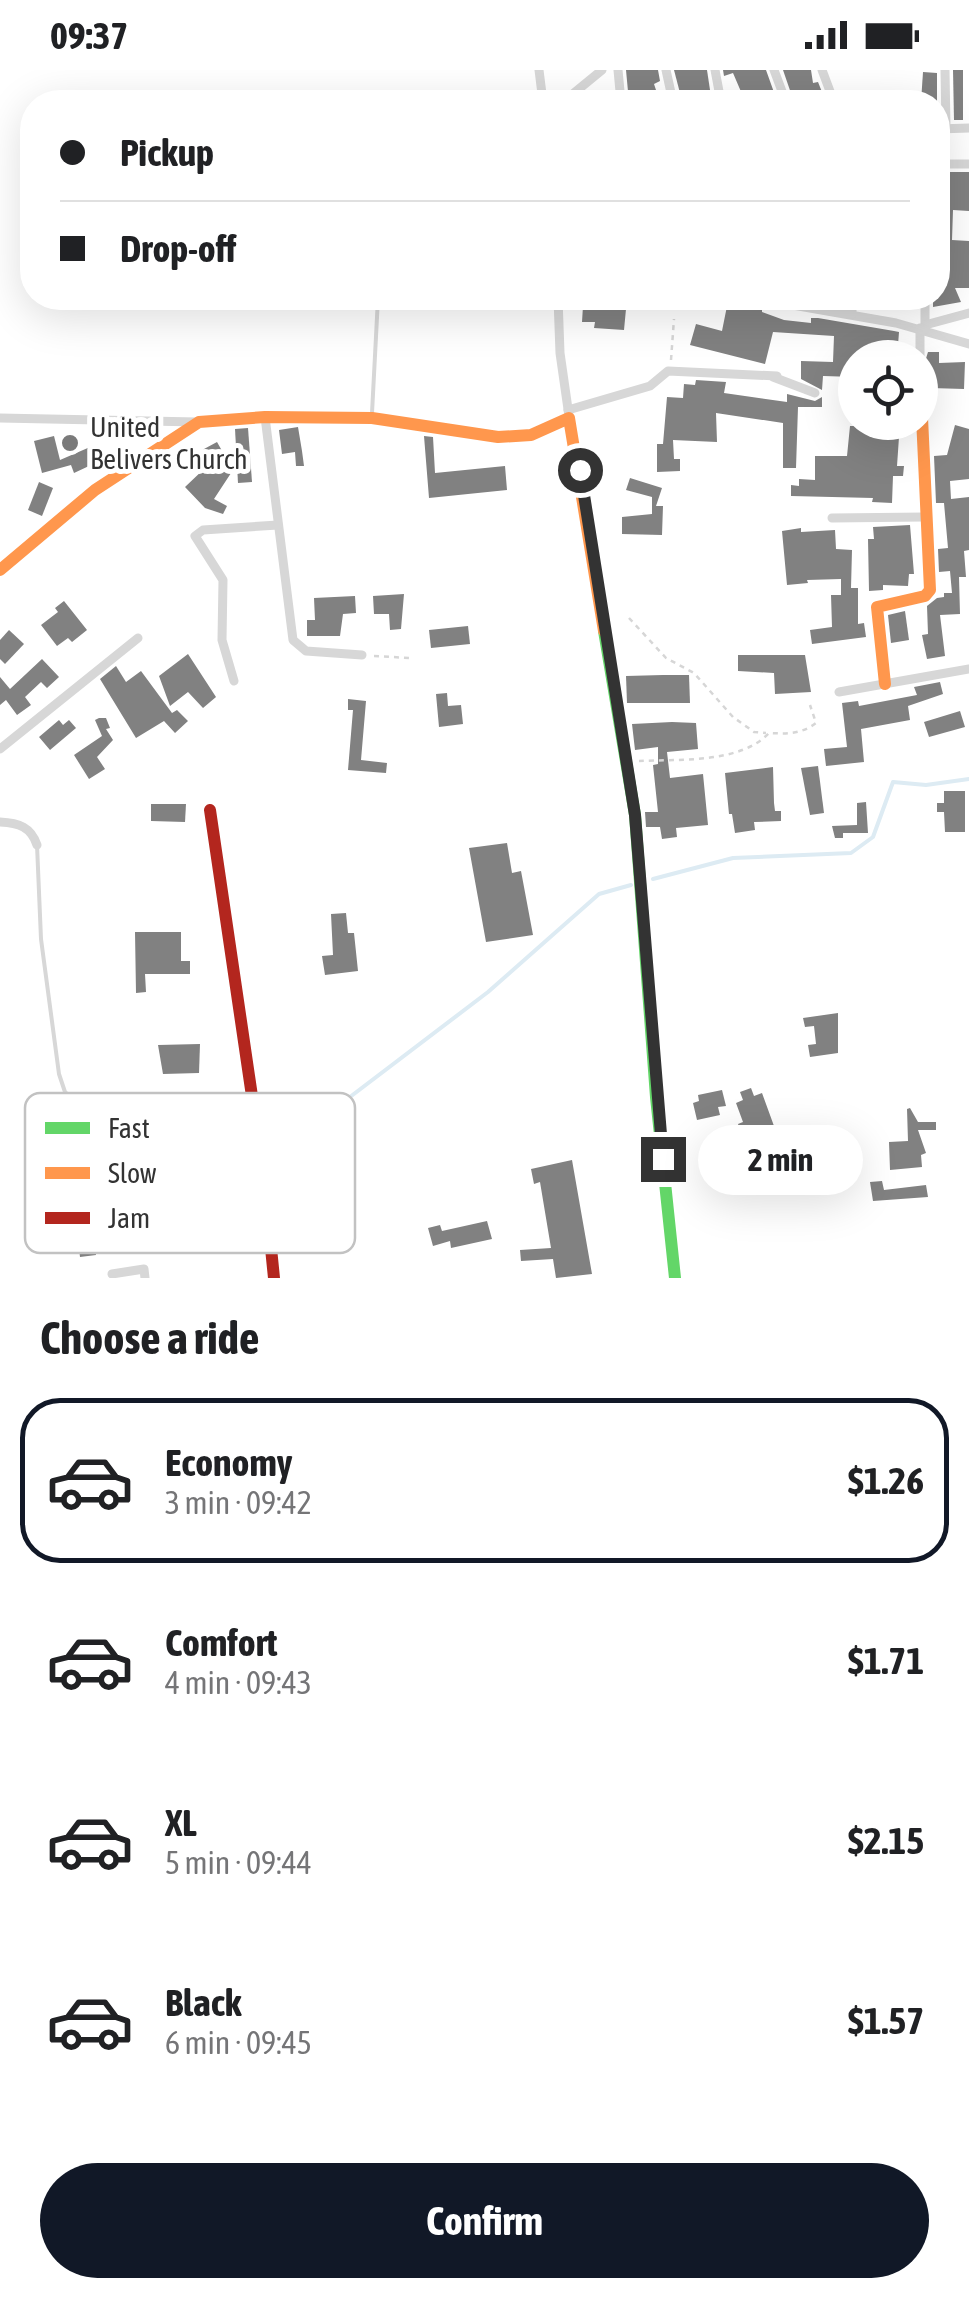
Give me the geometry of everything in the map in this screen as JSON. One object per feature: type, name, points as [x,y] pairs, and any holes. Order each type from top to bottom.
[{"type":"street","points":[[578,90],[602,70]]},
{"type":"street","points":[[822,72],[836,70]]},
{"type":"street","points":[[559,310],[569,414],[628,762],[642,876],[656,1097],[676,1278]]},
{"type":"street","points":[[832,310],[923,328],[969,344]]},
{"type":"street","points":[[922,340],[924,310]]},
{"type":"street","points":[[923,328],[969,312]]},
{"type":"street","points":[[0,418],[200,422],[265,416],[372,418],[498,437],[531,435],[569,414],[650,386],[668,372],[775,376],[815,392]]},
{"type":"street","points":[[265,416],[293,640],[306,651],[362,655]]},
{"type":"street","points":[[0,570],[95,490],[200,422]]},
{"type":"street","points":[[885,684],[876,610],[880,605],[928,594],[922,440]]},
{"type":"street","points":[[832,518],[924,516]]},
{"type":"street","points":[[234,681],[222,640],[223,580],[195,536],[204,530],[278,525]]},
{"type":"street","points":[[0,748],[138,638]]},
{"type":"street","points":[[838,692],[969,670]]},
{"type":"street","points":[[210,810],[252,1093]]},
{"type":"street","points":[[0,822],[23,826],[32,833],[36,845]]},
{"type":"street","points":[[272,1253],[274,1278]]},
{"type":"street","points":[[112,1274],[144,1269],[145,1278]]},
{"type":"lane","points":[[372,418],[377,310]]},
{"type":"lane","points":[[36,845],[41,940],[60,1074],[66,1093]]},
{"type":"path","points":[[668,372],[674,319]]},
{"type":"path","points":[[628,618],[666,658],[694,673],[732,717],[754,732],[789,734],[808,728],[816,722],[810,705]]},
{"type":"path","points":[[362,655],[410,658]]},
{"type":"path","points":[[628,762],[709,757],[760,742],[769,733]]},
{"type":"building","points":[[626,70],[658,70],[660,81],[654,84],[656,90],[628,90]]},
{"type":"building","points":[[674,70],[707,70],[710,90],[679,90]]},
{"type":"building","points":[[723,70],[766,70],[773,90],[740,90],[733,73],[724,76]]},
{"type":"building","points":[[783,70],[811,70],[813,83],[818,82],[821,90],[790,90]]},
{"type":"building","points":[[953,70],[963,70],[963,120],[954,120]]},
{"type":"building","points":[[923,72],[937,73],[937,90],[922,90]]},
{"type":"building","points":[[950,172],[969,172],[969,211],[953,210],[952,240],[969,241],[969,288],[955,288],[961,302],[950,304]]},
{"type":"building","points":[[583,310],[626,310],[624,330],[594,328],[595,322],[582,322]]},
{"type":"building","points":[[726,310],[762,310],[784,320],[811,323],[811,318],[818,318],[899,332],[898,340],[838,340],[838,376],[823,376],[822,390],[801,379],[801,361],[833,362],[834,336],[773,332],[765,364],[690,345],[696,324],[722,331]]},
{"type":"building","points":[[938,352],[939,363],[965,362],[964,389],[938,388]]},
{"type":"building","points":[[696,380],[726,382],[724,393],[787,402],[787,394],[815,401],[822,397],[822,407],[798,407],[796,468],[783,468],[783,423],[716,413],[717,442],[673,440],[674,459],[680,459],[680,471],[657,472],[657,444],[663,444],[667,397],[683,398],[684,384],[695,385]]},
{"type":"building","points":[[955,425],[969,429],[969,479],[950,481],[951,499],[969,497],[966,577],[959,577],[960,614],[940,615],[945,656],[927,659],[922,635],[928,634],[927,606],[944,597],[944,593],[952,593],[950,571],[939,572],[938,549],[948,548],[944,503],[936,503],[934,456],[947,455]]},
{"type":"building","points":[[298,427],[304,466],[296,466],[295,452],[282,454],[279,430]]},
{"type":"building","points":[[248,428],[252,482],[238,483],[235,429]]},
{"type":"building","points":[[54,436],[60,460],[97,444],[104,459],[74,473],[71,465],[42,473],[34,441]]},
{"type":"building","points":[[424,436],[433,437],[435,473],[505,466],[507,490],[429,498]]},
{"type":"building","points":[[849,440],[899,440],[897,466],[904,466],[903,476],[893,476],[892,503],[872,502],[873,498],[791,496],[791,485],[799,486],[799,479],[815,480],[815,456],[847,456]]},
{"type":"building","points":[[217,442],[233,470],[214,499],[227,506],[223,514],[205,508],[185,487],[205,468],[196,459]]},
{"type":"building","points":[[630,478],[662,488],[656,506],[663,506],[662,535],[622,534],[622,517],[652,514],[652,497],[626,490]]},
{"type":"building","points":[[39,482],[53,488],[42,516],[28,510]]},
{"type":"building","points":[[910,525],[914,574],[909,574],[908,586],[883,585],[883,590],[869,591],[868,539],[874,539],[873,527]]},
{"type":"building","points":[[801,528],[801,532],[835,530],[836,549],[852,550],[851,588],[858,588],[858,624],[864,623],[866,637],[812,644],[810,630],[832,627],[831,595],[841,595],[841,579],[787,585],[782,531]]},
{"type":"building","points":[[404,594],[401,629],[390,630],[389,614],[374,614],[373,596]]},
{"type":"building","points":[[355,596],[356,613],[343,614],[340,636],[307,636],[307,620],[315,620],[314,598]]},
{"type":"building","points":[[64,601],[87,630],[72,642],[68,638],[57,646],[41,625],[58,612],[55,608]]},
{"type":"building","points":[[905,611],[909,640],[891,643],[888,615]]},
{"type":"building","points":[[468,626],[470,644],[431,648],[429,630]]},
{"type":"building","points":[[9,630],[24,644],[5,664],[0,659],[0,640]]},
{"type":"building","points":[[188,654],[216,697],[203,708],[188,692],[170,706],[159,676]]},
{"type":"building","points":[[738,655],[805,655],[811,692],[775,694],[774,673],[738,671]]},
{"type":"building","points":[[42,659],[59,677],[47,688],[41,682],[25,697],[31,705],[17,715],[6,700],[0,705],[0,677],[10,689]]},
{"type":"building","points":[[116,666],[126,682],[141,671],[172,713],[177,710],[188,721],[175,733],[164,721],[136,738],[100,679]]},
{"type":"building","points":[[689,675],[690,703],[627,703],[626,676]]},
{"type":"building","points":[[940,682],[943,694],[908,706],[910,720],[861,729],[864,762],[826,766],[824,749],[847,747],[842,703],[858,701],[859,706],[917,695],[914,687]]},
{"type":"building","points":[[447,693],[448,706],[461,705],[463,724],[439,727],[436,694]]},
{"type":"building","points":[[348,699],[366,701],[361,760],[387,763],[386,773],[348,770],[353,710],[348,710]]},
{"type":"building","points":[[960,711],[965,727],[929,737],[924,722]]},
{"type":"building","points":[[106,718],[110,728],[106,729],[113,740],[97,757],[105,769],[89,779],[74,755],[102,736],[95,720]]},
{"type":"building","points":[[59,720],[63,725],[69,720],[76,728],[50,750],[39,737]]},
{"type":"building","points":[[696,723],[698,749],[667,752],[670,778],[703,774],[708,825],[676,828],[677,837],[662,839],[660,827],[646,827],[645,812],[658,812],[653,765],[658,764],[658,747],[635,750],[632,724]]},
{"type":"building","points":[[818,766],[824,813],[810,815],[801,768]]},
{"type":"building","points":[[773,767],[775,811],[781,811],[781,821],[754,822],[755,830],[735,833],[725,773]]},
{"type":"building","points":[[944,791],[965,791],[965,832],[945,832],[944,812],[937,812],[937,803],[944,803]]},
{"type":"building","points":[[866,802],[868,833],[843,833],[843,838],[835,838],[832,826],[857,825],[857,803]]},
{"type":"building","points":[[151,804],[186,804],[185,822],[151,821]]},
{"type":"building","points":[[507,843],[512,873],[521,871],[533,935],[486,942],[469,848]]},
{"type":"building","points":[[346,913],[348,933],[354,933],[358,971],[325,975],[322,956],[333,955],[331,914]]},
{"type":"building","points":[[135,932],[181,932],[181,961],[190,961],[190,974],[145,974],[146,992],[136,993]]},
{"type":"building","points":[[838,1013],[838,1053],[810,1057],[808,1045],[816,1044],[814,1026],[805,1027],[803,1018]]},
{"type":"building","points":[[200,1044],[199,1073],[163,1074],[158,1045]]},
{"type":"building","points":[[751,1088],[754,1096],[762,1093],[774,1126],[753,1129],[742,1136],[738,1124],[743,1122],[736,1103],[743,1100],[740,1092]]},
{"type":"building","points":[[722,1090],[726,1106],[718,1107],[720,1115],[697,1120],[693,1103],[699,1101],[698,1095]]},
{"type":"building","points":[[910,1108],[918,1122],[936,1122],[936,1130],[918,1130],[926,1153],[921,1155],[922,1167],[890,1170],[889,1142],[908,1141]]},
{"type":"building","points":[[572,1160],[592,1274],[556,1278],[553,1259],[521,1261],[520,1250],[551,1248],[540,1182],[534,1184],[531,1169]]},
{"type":"building","points":[[882,1181],[884,1190],[926,1185],[928,1197],[873,1201],[870,1182]]},
{"type":"building","points":[[487,1221],[492,1239],[451,1248],[450,1241],[433,1246],[428,1228],[440,1225],[442,1231]]},
{"type":"waterway","points":[[653,879],[733,858],[851,853],[873,837],[893,782],[926,785],[969,779]]},
{"type":"waterway","points":[[355,1093],[488,992],[599,894],[631,885]]},
{"type":"traffic: fast","points":[[604,631],[635,815],[656,1097],[675,1278]]},
{"type":"traffic: slow","points":[[0,570],[95,490],[199,422],[265,417],[372,418],[498,437],[531,435],[569,418],[604,631]]},
{"type":"traffic: slow","points":[[885,684],[877,607],[925,596],[930,590],[923,440]]},
{"type":"traffic: jam","points":[[210,810],[252,1093]]},
{"type":"traffic: jam","points":[[272,1253],[274,1278]]},
{"type":"place","name":"United Belivers Church","points":[[70,443]]},
{"type":"route","points":[[580,470],[635,815],[663,1159]]}]
